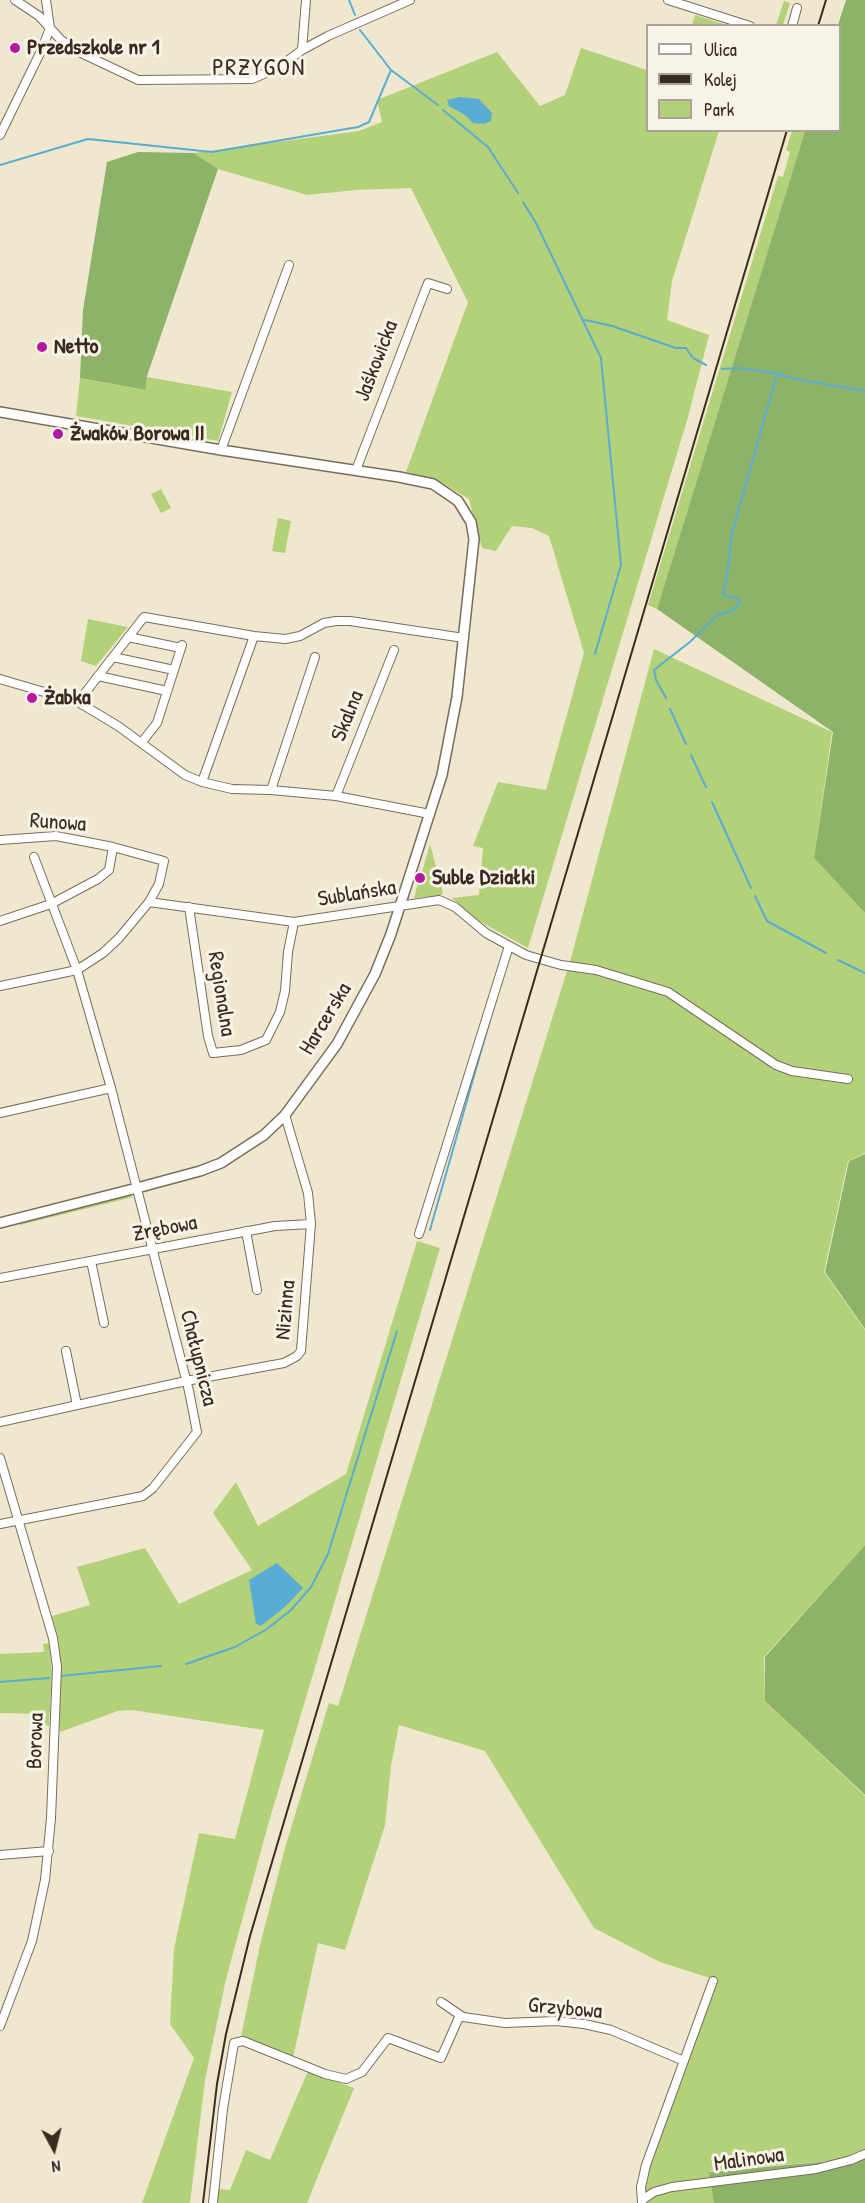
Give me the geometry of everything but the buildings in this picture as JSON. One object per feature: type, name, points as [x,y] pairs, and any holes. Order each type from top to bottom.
[{"type":"street","points":[[15,0],[39,16],[61,40],[81,53],[138,80],[252,79],[278,68],[302,50],[328,36],[410,0]]},
{"type":"street","points":[[0,135],[50,28],[46,0]]},
{"type":"street","points":[[302,50],[306,0]]},
{"type":"street","points":[[668,0],[744,24]]},
{"type":"street","points":[[793,24],[797,9]]},
{"type":"street","points":[[221,450],[290,265]]},
{"type":"street","name":"Jaśkowicka","points":[[356,470],[428,283],[447,289]]},
{"type":"street","points":[[0,412],[433,484],[458,501],[467,513],[474,539],[464,638],[350,621],[324,623],[300,636],[285,639],[254,636],[144,617],[78,702]]},
{"type":"street","points":[[202,782],[254,636]]},
{"type":"street","points":[[128,637],[182,646],[157,723],[145,744]]},
{"type":"street","name":"Harcerska","points":[[0,1223],[200,1171],[221,1163],[264,1135],[285,1115],[337,1044],[375,974],[391,934],[442,775],[455,708],[464,638]]},
{"type":"street","name":"Skalna","points":[[336,796],[394,650]]},
{"type":"street","points":[[113,657],[174,670]]},
{"type":"street","points":[[271,790],[315,657]]},
{"type":"street","points":[[98,676],[167,691]]},
{"type":"street","points":[[0,679],[78,702],[145,744],[185,775],[202,782],[232,789],[336,796],[430,814]]},
{"type":"street","name":"Runowa","points":[[0,840],[56,836],[112,847],[164,861],[159,884],[149,902]]},
{"type":"street","name":"Runowa","points":[[0,921],[51,904],[98,879],[109,870],[112,847]]},
{"type":"street","name":"Runowa","points":[[34,857],[77,970]]},
{"type":"street","name":"Sublańska","points":[[149,902],[294,922],[440,900],[447,901],[486,933],[539,960],[596,970],[668,992],[776,1065],[792,1071],[848,1079]]},
{"type":"street","points":[[0,986],[77,970],[103,953],[119,938],[149,902]]},
{"type":"street","name":"Regionalna","points":[[189,907],[206,1023],[213,1053],[241,1050],[266,1040],[280,1012],[285,991],[288,952],[294,922]]},
{"type":"street","points":[[419,1234],[509,946]]},
{"type":"street","name":"Chałupnicza","points":[[18,1520],[143,1496],[153,1488],[197,1432],[137,1188],[77,970]]},
{"type":"street","points":[[0,1113],[111,1088]]},
{"type":"street","name":"Nizinna","points":[[0,1422],[186,1381],[284,1364],[301,1351],[311,1224],[308,1193],[285,1115]]},
{"type":"street","name":"Zrębowa","points":[[0,1278],[246,1231],[275,1226],[311,1224]]},
{"type":"street","points":[[246,1231],[257,1290]]},
{"type":"street","points":[[91,1261],[104,1323]]},
{"type":"street","points":[[66,1351],[77,1405]]},
{"type":"street","name":"Borowa","points":[[0,1458],[55,1652],[56,1693],[49,1851],[41,1904],[32,1941],[0,2026]]},
{"type":"street","points":[[0,1524],[18,1520]]},
{"type":"street","points":[[0,1855],[49,1851]]},
{"type":"street","points":[[642,2202],[641,2187],[646,2165],[713,1981]]},
{"type":"street","name":"Grzybowa","points":[[441,2002],[460,2015],[505,2023],[556,2022],[584,2024],[611,2030],[684,2061]]},
{"type":"street","points":[[213,2203],[223,2109],[234,2043],[243,2042],[325,2074],[346,2079],[362,2072],[388,2037],[441,2058],[460,2015]]},
{"type":"street","name":"Malinowa","points":[[642,2202],[654,2192],[672,2187],[816,2169],[865,2154]]},
{"type":"green space","points":[[846,0],[865,0],[865,913],[814,858],[833,732],[657,609],[805,132],[841,132],[841,24],[838,24]]},
{"type":"green space","points":[[784,1],[790,3],[783,24],[776,24]]},
{"type":"green space","points":[[695,15],[724,24],[692,24]]},
{"type":"green space","points":[[581,48],[646,70],[646,132],[719,132],[672,281],[667,320],[709,335],[688,417],[528,948],[475,919],[452,898],[479,895],[483,848],[473,846],[498,782],[546,790],[584,653],[549,536],[532,528],[512,526],[496,551],[482,548],[469,499],[439,481],[406,472],[468,302],[411,188],[307,195],[218,169],[194,153],[359,131],[382,122],[377,100],[497,52],[540,106],[565,95]]},
{"type":"green space","points":[[792,132],[805,132],[657,609],[648,605],[778,176],[783,177],[790,152],[786,150]]},
{"type":"green space","points":[[138,152],[194,153],[218,169],[147,376],[145,390],[80,378],[83,310],[107,162]]},
{"type":"green space","points":[[147,377],[232,392],[218,441],[76,416],[80,378],[144,390]]},
{"type":"green space","points":[[161,489],[171,508],[161,513],[151,494]]},
{"type":"green space","points":[[278,518],[291,521],[285,553],[272,551]]},
{"type":"green space","points":[[88,619],[128,627],[96,666],[81,661]]},
{"type":"green space","points":[[654,649],[832,732],[814,858],[865,913],[865,1153],[848,1161],[824,1272],[865,1330],[865,1545],[764,1657],[765,1701],[865,1796],[865,2158],[710,2171],[714,2203],[643,2203],[647,2167],[716,1980],[660,1962],[594,1928],[485,1751],[399,1725],[391,1766],[385,1825],[345,1950],[318,1943],[293,2058],[241,2037],[260,1945],[285,1848],[329,1703],[338,1706],[571,958]]},
{"type":"green space","points":[[430,844],[443,893],[414,898],[418,883],[421,884],[424,876],[421,875]]},
{"type":"green space","points":[[865,1154],[865,1329],[825,1272],[849,1161]]},
{"type":"green space","points":[[127,1195],[133,1197],[20,1225],[19,1222]]},
{"type":"green space","points":[[417,1241],[440,1248],[268,1825],[226,1979],[205,2080],[190,2203],[142,2203],[194,2058],[170,2024],[174,1949],[199,1833],[235,1839],[264,1730],[132,1710],[118,1711],[60,1732],[57,1642],[59,1641],[52,1616],[90,1605],[77,1567],[145,1548],[179,1604],[252,1570],[213,1513],[236,1482],[258,1526],[346,1474]]},
{"type":"green space","points":[[865,1545],[865,1795],[765,1701],[765,1657]]},
{"type":"green space","points":[[49,1643],[52,1674],[49,1726],[44,1725],[44,1714],[0,1713],[0,1654],[44,1652],[43,1644]]},
{"type":"green space","points":[[308,2071],[354,2088],[307,2203],[217,2203],[217,2189],[230,2190],[246,2150],[270,2160]]},
{"type":"green space","points":[[865,2158],[865,2203],[714,2203],[709,2172]]},
{"type":"water","points":[[460,97],[479,99],[492,113],[491,121],[484,124],[473,123],[465,115],[449,106],[447,100]]},
{"type":"water","points":[[277,1563],[303,1588],[286,1606],[261,1626],[256,1624],[249,1580]]},
{"type":"waterway","points":[[349,0],[355,15]]},
{"type":"waterway","points":[[360,30],[391,70],[438,105]]},
{"type":"waterway","points":[[0,165],[88,139],[212,152],[358,127],[369,122],[391,70]]},
{"type":"waterway","points":[[443,110],[488,147],[518,193]]},
{"type":"waterway","points":[[523,202],[536,223],[601,358],[621,565],[595,654]]},
{"type":"waterway","points":[[585,320],[612,326],[676,348],[686,348],[693,358],[706,365]]},
{"type":"waterway","points":[[722,369],[738,368],[775,373],[865,391]]},
{"type":"waterway","points":[[666,698],[656,680],[654,670],[691,641],[716,616],[735,609],[740,601],[738,598],[725,596],[723,593],[732,533],[777,374]]},
{"type":"waterway","points":[[670,709],[686,744]]},
{"type":"waterway","points":[[691,755],[706,787]]},
{"type":"waterway","points":[[712,802],[751,888]]},
{"type":"waterway","points":[[755,896],[767,921],[826,953]]},
{"type":"waterway","points":[[838,960],[865,973]]},
{"type":"waterway","points":[[430,1230],[496,999]]},
{"type":"waterway","points":[[186,1664],[235,1647],[267,1629],[291,1610],[311,1587],[328,1554],[397,1331]]},
{"type":"waterway","points":[[61,1676],[161,1666]]},
{"type":"waterway","points":[[0,1682],[49,1678]]},
{"type":"railway","points":[[819,24],[826,0]]},
{"type":"railway","points":[[203,2203],[217,2084],[226,2034],[250,1936],[786,132]]},
{"type":"place","name":"Przedszkole nr 1","points":[[15,48]]},
{"type":"place","name":"Netto","points":[[42,347]]},
{"type":"place","name":"Żwaków Borowa II","points":[[58,434]]},
{"type":"place","name":"Żabka","points":[[32,698]]},
{"type":"place","name":"Suble Działki","points":[[420,878]]},
{"type":"district","name":"PRZYGON","points":[[259,69]]}]
